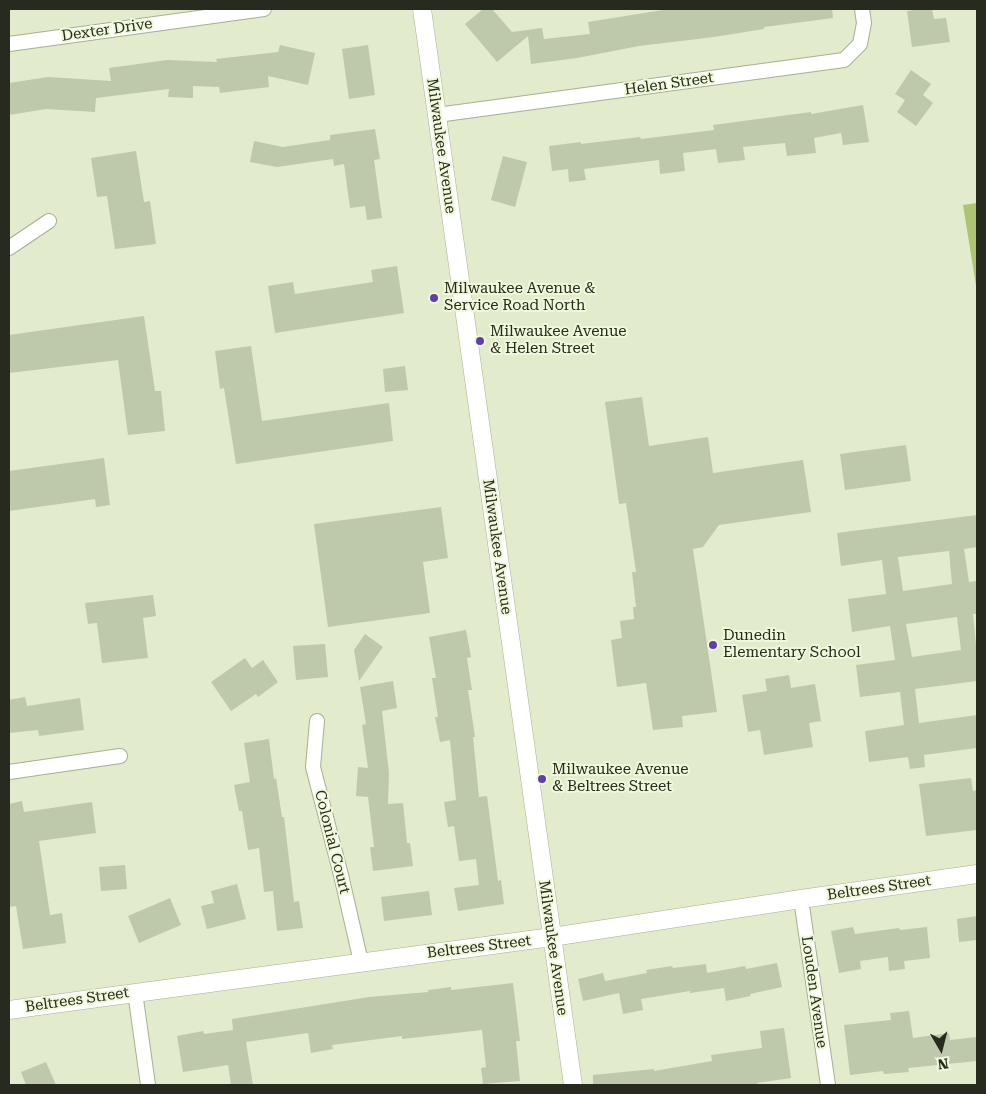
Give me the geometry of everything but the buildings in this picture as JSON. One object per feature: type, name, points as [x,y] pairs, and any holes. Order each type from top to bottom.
[{"type":"street","name":"Dexter Drive","points":[[9,44],[264,9]]},
{"type":"street","name":"Milwaukee Avenue","points":[[422,9],[573,1085]]},
{"type":"street","name":"Helen Street","points":[[437,115],[844,60],[860,44],[864,23],[862,9]]},
{"type":"street","points":[[9,248],[50,221]]},
{"type":"street","name":"Colonial Court","points":[[317,721],[313,767],[361,962]]},
{"type":"street","points":[[9,772],[120,756]]},
{"type":"street","name":"Beltrees Street","points":[[9,1010],[552,937],[977,874]]},
{"type":"street","name":"Louden Avenue","points":[[801,899],[828,1085]]},
{"type":"street","points":[[135,992],[148,1085]]},
{"type":"green space","points":[[977,203],[977,292],[963,205]]},
{"type":"place","name":"Milwaukee Avenue & Service Road North","points":[[434,298]]},
{"type":"place","name":"Milwaukee Avenue & Helen Street","points":[[480,341]]},
{"type":"place","name":"Dunedin Elementary School","points":[[713,645]]},
{"type":"place","name":"Milwaukee Avenue & Beltrees Street","points":[[542,779]]}]
